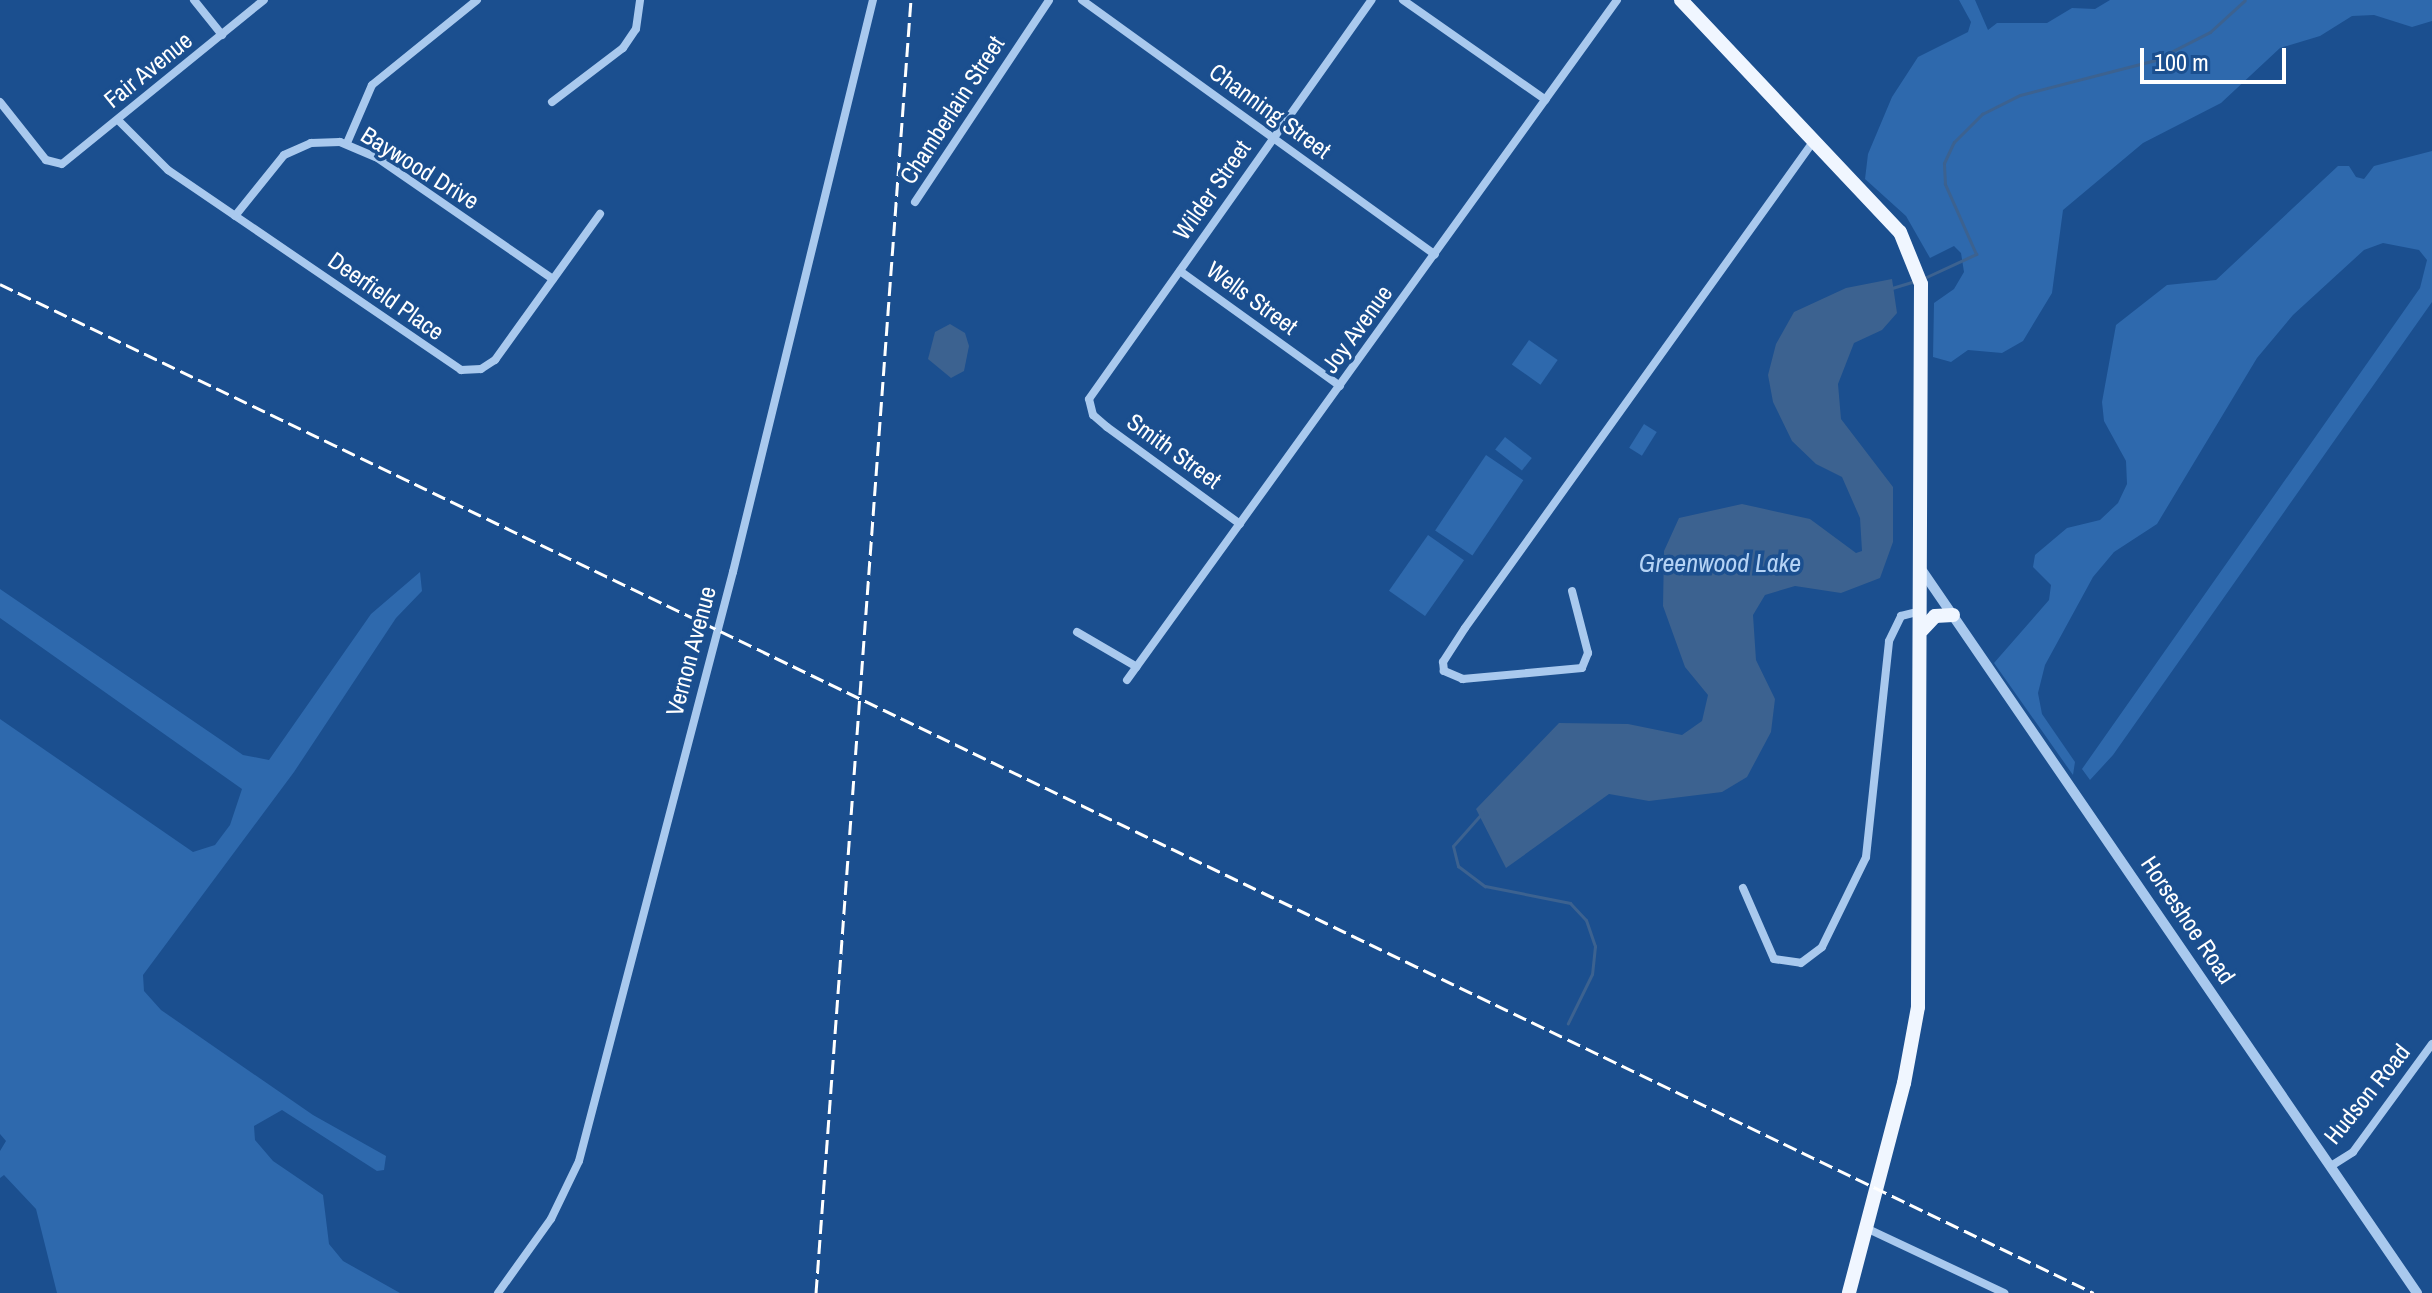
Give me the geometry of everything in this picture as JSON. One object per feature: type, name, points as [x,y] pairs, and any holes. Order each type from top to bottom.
[{"type":"main road","points":[[1681,0],[1900,232],[1914,258],[1922,302],[1923,572],[1918,1007],[1849,1293]]},
{"type":"main road","points":[[1922,630],[1935,616],[1953,615]]},
{"type":"street","points":[[194,0],[222,35]]},
{"type":"street","name":"Fair Avenue","points":[[0,102],[53,165],[62,164],[264,0]]},
{"type":"street","points":[[347,143],[372,85],[477,0]]},
{"type":"street","points":[[552,102],[623,48],[636,29],[640,0]]},
{"type":"street","name":"Vernon Avenue","points":[[498,1293],[551,1219],[582,1151],[737,558],[873,0]]},
{"type":"street","name":"Chamberlain Street","points":[[915,202],[1049,0]]},
{"type":"street","name":"Channing Street","points":[[1082,0],[1435,255]]},
{"type":"street","name":"Wilder Street","points":[[1089,405],[1091,395],[1372,0]]},
{"type":"street","points":[[1403,0],[1546,100]]},
{"type":"street","name":"Joy Avenue","points":[[1127,680],[1617,0]]},
{"type":"street","name":"Deerfield Place","points":[[118,120],[158,161],[461,370],[492,363],[600,214]]},
{"type":"street","points":[[1572,591],[1588,653],[1582,668],[1463,679],[1444,671],[1443,662],[1465,628],[1813,142]]},
{"type":"street","name":"Baywood Drive","points":[[235,216],[284,155],[311,143],[347,143],[376,157],[553,279]]},
{"type":"street","name":"Wells Street","points":[[1180,271],[1340,386]]},
{"type":"street","name":"Smith Street","points":[[1089,405],[1107,427],[1240,524]]},
{"type":"street","name":"Horseshoe Road","points":[[1923,572],[2417,1293]]},
{"type":"street","points":[[1743,888],[1774,959],[1801,963],[1822,947],[1866,857],[1889,641],[1901,616],[1922,611]]},
{"type":"street","points":[[1077,632],[1137,667]]},
{"type":"street","name":"Hudson Road","points":[[2331,1166],[2353,1152],[2432,1044]]},
{"type":"street","points":[[1866,1228],[2004,1293]]},
{"type":"shaded area","points":[[1959,0],[1975,0],[1988,30],[1997,23],[2047,23],[2072,8],[2095,9],[2110,0],[2432,0],[2432,21],[2412,27],[2374,15],[2352,16],[2320,36],[2280,48],[2221,103],[2143,143],[2063,210],[2052,293],[2023,341],[2002,353],[1968,350],[1951,362],[1933,357],[1934,303],[1954,289],[1964,272],[1961,253],[1954,246],[1930,258],[1906,216],[1865,179],[1868,154],[1892,97],[1918,57],[1968,32],[1971,22]]},
{"type":"shaded area","points":[[2432,151],[2432,302],[2113,755],[2090,780],[2082,769],[2420,288],[2427,260],[2419,250],[2383,243],[2364,250],[2293,315],[2257,358],[2157,524],[2114,552],[2093,577],[2045,665],[2038,693],[2042,714],[2075,762],[2073,775],[1994,663],[2049,600],[2051,585],[2033,567],[2035,555],[2067,528],[2100,520],[2118,503],[2127,484],[2126,461],[2104,421],[2102,402],[2116,325],[2167,285],[2216,280],[2338,166],[2349,166],[2356,177],[2364,179],[2374,166]]},
{"type":"shaded area","points":[[1529,340],[1558,360],[1540,385],[1512,365]]},
{"type":"shaded area","points":[[1644,424],[1657,432],[1642,456],[1629,448]]},
{"type":"shaded area","points":[[1505,437],[1532,458],[1522,471],[1495,450]]},
{"type":"shaded area","points":[[1486,455],[1523,480],[1472,556],[1435,530]]},
{"type":"shaded area","points":[[1428,535],[1464,560],[1425,616],[1389,591]]},
{"type":"shaded area","points":[[420,572],[422,591],[396,618],[294,772],[143,975],[144,991],[161,1010],[313,1115],[386,1156],[384,1170],[377,1171],[282,1110],[254,1126],[255,1140],[273,1161],[323,1195],[329,1244],[343,1261],[400,1293],[57,1293],[36,1209],[4,1175],[0,1178],[0,1151],[6,1141],[0,1134],[0,719],[193,852],[215,845],[230,825],[242,789],[0,618],[0,589],[243,755],[269,760],[371,614]]},
{"type":"water","name":"Greenwood Lake","points":[[1892,279],[1897,313],[1882,330],[1854,343],[1838,384],[1841,419],[1893,487],[1893,542],[1880,578],[1841,593],[1795,586],[1765,595],[1753,615],[1756,660],[1775,699],[1771,732],[1747,777],[1722,792],[1649,801],[1609,794],[1506,868],[1476,809],[1559,723],[1628,724],[1682,735],[1702,721],[1708,695],[1685,667],[1663,606],[1664,551],[1679,518],[1742,504],[1810,519],[1856,553],[1862,551],[1860,518],[1842,477],[1816,464],[1792,441],[1773,402],[1768,375],[1776,344],[1794,312],[1846,288]]},
{"type":"water","points":[[950,324],[965,333],[969,346],[964,371],[951,378],[928,359],[935,332]]},
{"type":"waterway","points":[[1922,279],[1976,254],[1945,184],[1944,163],[1954,142],[1982,114],[2020,95],[2155,60],[2210,32],[2245,0]]},
{"type":"waterway","points":[[1892,288],[1915,281]]},
{"type":"waterway","points":[[1483,812],[1453,846],[1458,866],[1485,886],[1570,903],[1586,920],[1595,946],[1592,974],[1568,1023]]},
{"type":"railway","points":[[816,1293],[911,0]]},
{"type":"railway","points":[[0,284],[2094,1293]]}]
